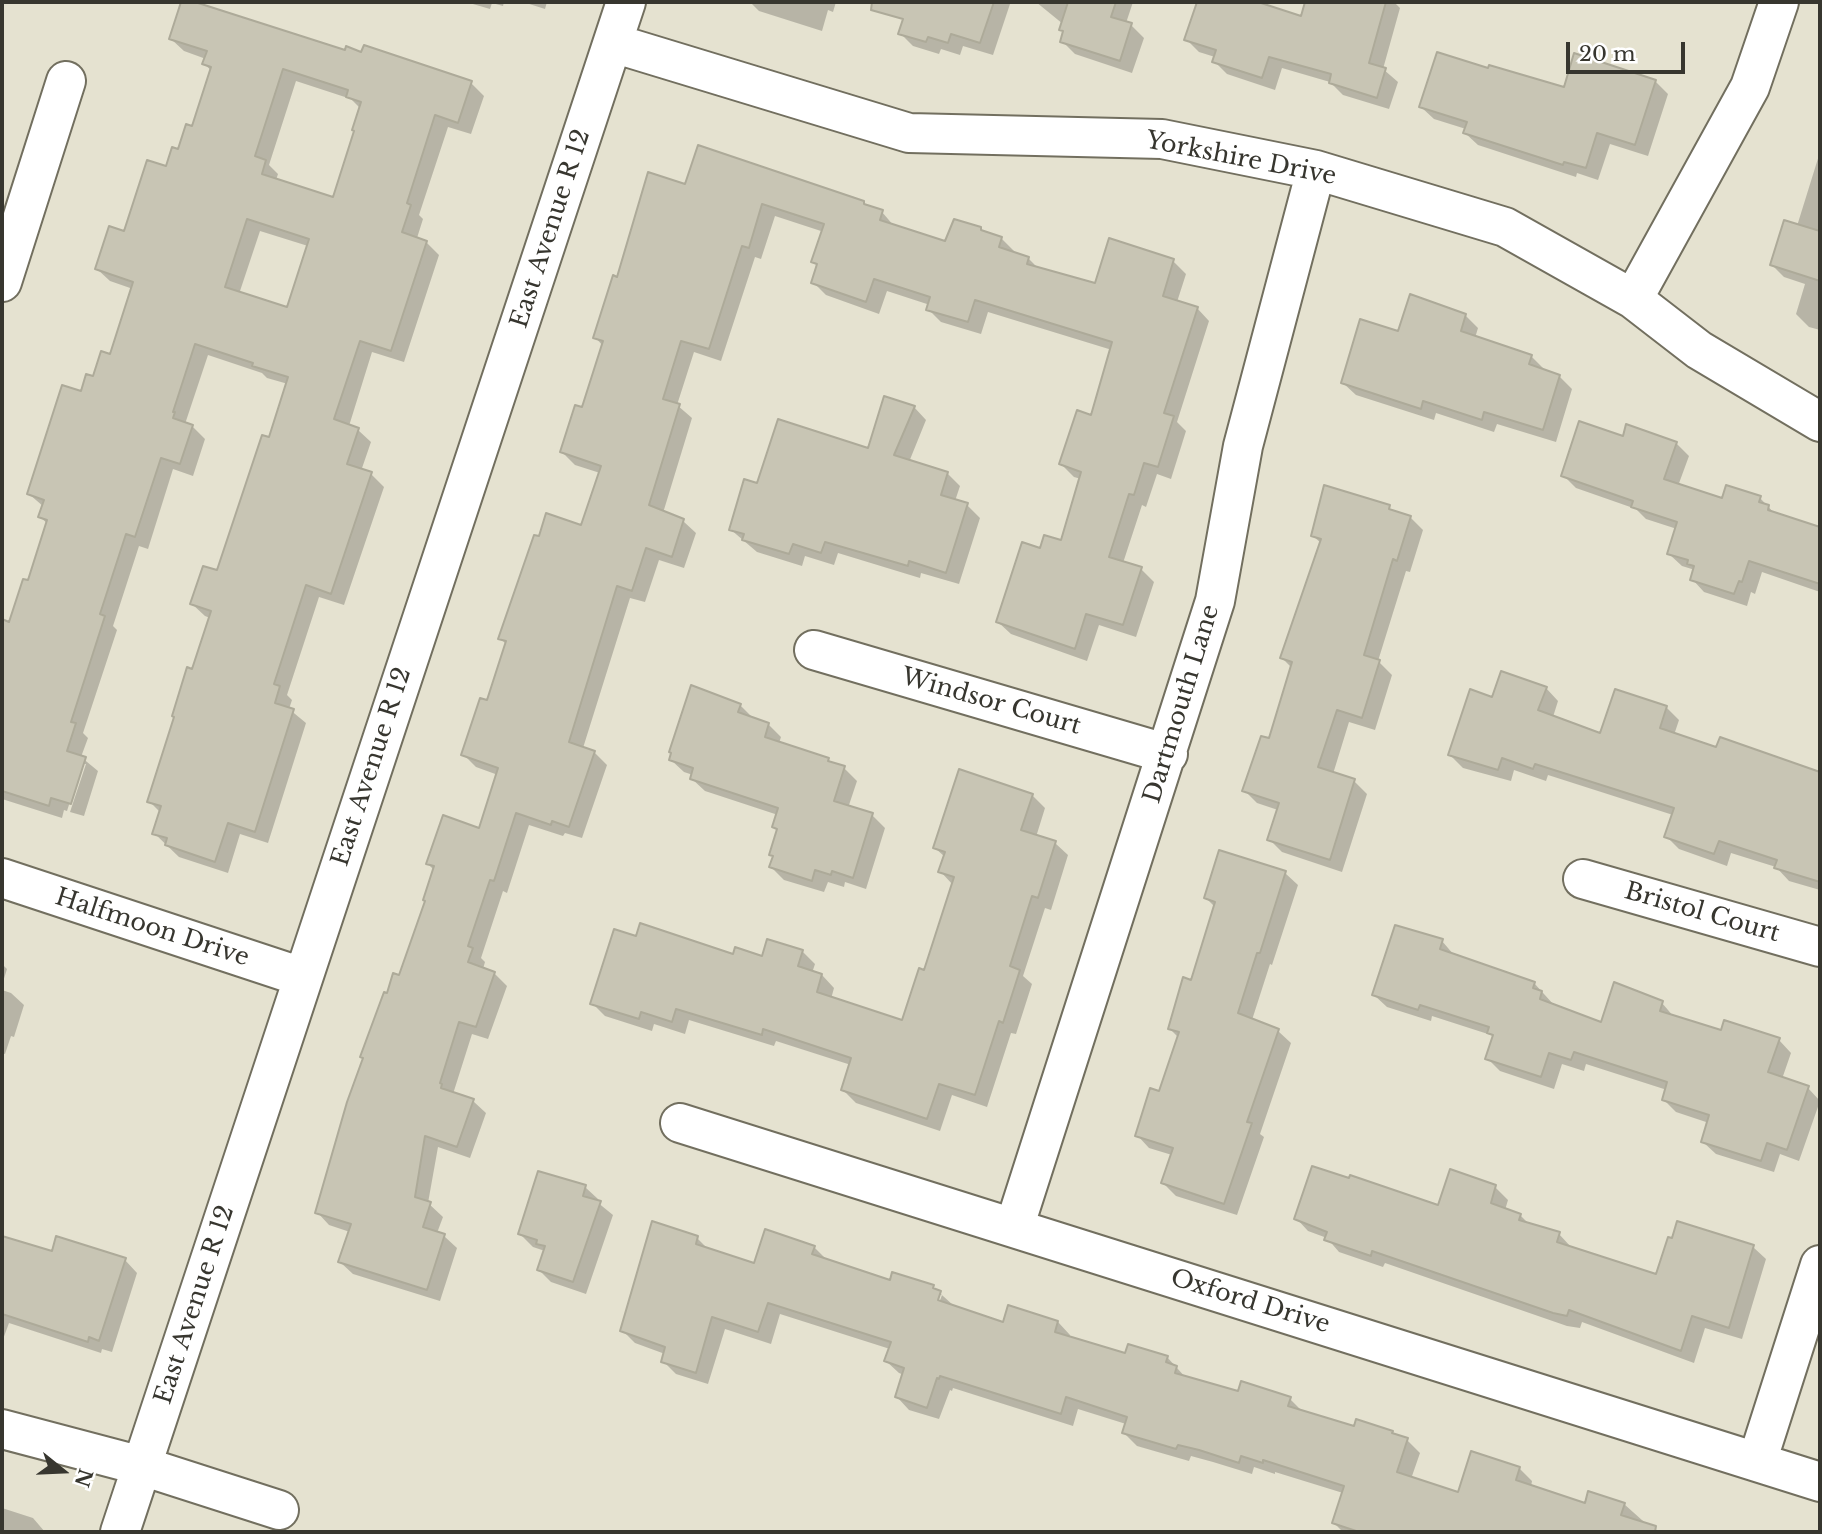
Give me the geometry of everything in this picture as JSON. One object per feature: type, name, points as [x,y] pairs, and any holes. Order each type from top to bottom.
[{"type":"street","name":"East Avenue R 12","points":[[120,1532],[626,2]]},
{"type":"street","points":[[1633,299],[1750,88],[1779,2]]},
{"type":"street","name":"Yorkshire Drive","points":[[613,43],[909,133],[1163,139],[1315,170],[1505,227],[1633,299],[1699,350],[1820,422]]},
{"type":"street","points":[[2,282],[66,81]]},
{"type":"street","name":"Dartmouth Lane","points":[[1014,1228],[1215,601],[1243,446],[1315,170]]},
{"type":"street","name":"Windsor Court","points":[[814,650],[1168,754]]},
{"type":"street","name":"Halfmoon Drive","points":[[2,878],[302,977]]},
{"type":"street","name":"Bristol Court","points":[[1583,879],[1820,947]]},
{"type":"street","name":"Oxford Drive","points":[[680,1123],[1820,1482]]},
{"type":"street","points":[[1757,1462],[1820,1265]]},
{"type":"street","points":[[2,1429],[142,1466],[279,1510]]},
{"type":"building","points":[[181,2],[195,2],[345,50],[346,46],[361,52],[364,45],[472,81],[458,123],[435,115],[407,203],[411,205],[402,232],[427,241],[391,351],[360,341],[334,419],[359,428],[347,464],[372,472],[331,594],[306,585],[274,684],[280,686],[275,703],[294,709],[255,832],[228,823],[215,862],[165,845],[167,838],[152,834],[161,806],[147,802],[187,667],[192,669],[211,611],[190,604],[203,566],[217,570],[262,435],[269,437],[288,377],[252,366],[253,363],[195,344],[173,412],[173,418],[193,425],[180,464],[161,458],[135,537],[126,534],[100,614],[105,616],[71,722],[76,723],[67,751],[86,757],[71,804],[51,798],[49,806],[2,791],[2,619],[9,622],[23,579],[28,580],[47,520],[38,517],[44,500],[27,494],[62,385],[81,391],[86,374],[93,376],[101,351],[110,354],[133,282],[95,269],[109,226],[124,231],[147,160],[166,166],[172,147],[178,149],[186,124],[192,126],[211,67],[202,64],[207,51],[169,39]],"holes":[[[283,69],[348,90],[346,97],[361,102],[333,197],[262,174],[266,160],[255,156]],[[247,219],[309,239],[287,307],[225,287]]]},
{"type":"building","points":[[872,2],[994,2],[980,43],[951,34],[948,43],[928,37],[926,42],[898,34],[903,19],[871,10]]},
{"type":"building","points":[[1068,2],[1116,2],[1111,17],[1132,23],[1120,61],[1060,42],[1063,31],[1059,30]]},
{"type":"building","points":[[1197,2],[1258,2],[1301,16],[1305,2],[1386,2],[1369,63],[1386,68],[1377,98],[1329,83],[1331,74],[1269,57],[1262,78],[1212,62],[1216,50],[1184,40]]},
{"type":"building","points":[[1437,52],[1564,87],[1574,53],[1656,80],[1635,145],[1597,133],[1586,168],[1564,162],[1563,165],[1463,133],[1467,122],[1419,107]]},
{"type":"building","points":[[698,145],[864,201],[864,204],[883,210],[880,220],[945,241],[954,219],[981,227],[981,230],[1002,237],[999,247],[1029,257],[1027,264],[1095,283],[1109,238],[1174,259],[1163,296],[1198,307],[1164,413],[1174,416],[1158,467],[1144,463],[1134,495],[1129,494],[1109,557],[1142,567],[1123,625],[1086,614],[1075,649],[996,622],[1022,542],[1040,548],[1044,535],[1061,540],[1081,472],[1059,464],[1077,410],[1091,415],[1112,342],[975,300],[968,322],[926,310],[930,297],[874,279],[866,302],[811,283],[817,264],[811,262],[824,224],[762,204],[749,248],[742,246],[709,349],[681,341],[663,399],[680,404],[649,505],[684,519],[672,557],[646,548],[632,591],[617,586],[569,742],[595,751],[569,827],[552,821],[551,825],[516,813],[494,881],[490,880],[468,946],[473,948],[468,962],[495,972],[476,1027],[459,1022],[440,1083],[441,1088],[474,1099],[457,1147],[425,1136],[415,1197],[431,1202],[423,1227],[445,1234],[427,1290],[338,1262],[351,1224],[315,1213],[347,1102],[363,1058],[360,1057],[393,973],[399,975],[425,901],[423,900],[434,866],[426,864],[443,815],[479,828],[498,768],[461,755],[480,698],[487,700],[506,641],[498,639],[534,535],[539,536],[546,513],[581,525],[601,466],[560,452],[575,405],[582,407],[603,341],[593,338],[613,275],[617,277],[648,172],[685,184]]},
{"type":"building","points":[[1784,220],[1820,231],[1820,281],[1770,265]]},
{"type":"building","points":[[1410,294],[1466,314],[1461,331],[1532,355],[1529,364],[1560,375],[1543,430],[1484,412],[1482,420],[1423,401],[1421,409],[1341,383],[1360,319],[1398,331]]},
{"type":"building","points":[[884,396],[915,406],[894,455],[948,472],[941,495],[968,503],[946,573],[909,561],[908,566],[825,542],[821,553],[793,544],[789,554],[742,540],[744,534],[729,530],[744,479],[757,483],[778,419],[868,448]]},
{"type":"building","points":[[1579,421],[1623,436],[1626,424],[1677,442],[1664,479],[1722,498],[1726,485],[1761,496],[1759,502],[1769,505],[1768,510],[1820,527],[1820,584],[1749,561],[1742,582],[1739,581],[1734,594],[1690,580],[1694,566],[1687,564],[1688,560],[1667,554],[1677,522],[1631,507],[1633,501],[1561,476]]},
{"type":"building","points":[[1324,485],[1390,505],[1389,509],[1411,516],[1397,561],[1393,559],[1364,655],[1380,660],[1362,718],[1337,710],[1318,767],[1355,779],[1330,860],[1267,840],[1279,803],[1242,791],[1261,736],[1269,738],[1292,662],[1280,658],[1321,539],[1311,536]]},
{"type":"building","points":[[1501,671],[1547,687],[1538,710],[1600,733],[1615,689],[1667,706],[1660,728],[1716,747],[1720,737],[1820,772],[1820,882],[1774,868],[1777,860],[1719,841],[1714,854],[1664,837],[1674,808],[1535,764],[1533,769],[1502,758],[1498,770],[1448,755],[1470,689],[1492,697]]},
{"type":"building","points":[[691,685],[741,704],[738,712],[769,723],[765,737],[845,766],[834,801],[873,813],[853,878],[832,871],[831,875],[815,870],[812,881],[769,867],[773,856],[769,855],[777,829],[772,827],[778,808],[690,779],[693,768],[669,760],[669,752]]},
{"type":"building","points":[[959,769],[1033,794],[1021,830],[1056,841],[1038,898],[1032,896],[1010,966],[1020,970],[1003,1023],[999,1021],[975,1095],[939,1084],[927,1119],[841,1090],[851,1058],[763,1029],[762,1035],[676,1009],[672,1022],[641,1012],[639,1019],[590,1004],[614,929],[636,936],[640,923],[733,954],[735,947],[762,956],[767,939],[803,950],[798,966],[822,974],[817,992],[902,1020],[919,968],[924,970],[954,877],[938,872],[945,852],[933,848]]},
{"type":"building","points":[[1219,850],[1286,871],[1238,1013],[1279,1029],[1247,1122],[1252,1123],[1224,1204],[1161,1183],[1173,1148],[1135,1136],[1150,1088],[1159,1091],[1179,1032],[1168,1029],[1183,977],[1191,980],[1215,902],[1204,898]]},
{"type":"building","points":[[1395,925],[1443,939],[1440,949],[1535,982],[1533,988],[1542,991],[1540,999],[1601,1022],[1614,982],[1663,1001],[1660,1011],[1721,1030],[1724,1020],[1780,1038],[1768,1072],[1809,1086],[1787,1150],[1767,1143],[1761,1161],[1701,1142],[1709,1115],[1662,1100],[1667,1082],[1574,1052],[1571,1060],[1549,1053],[1541,1077],[1485,1059],[1493,1035],[1487,1033],[1489,1027],[1420,1005],[1418,1010],[1372,995]]},
{"type":"building","points":[[1312,1166],[1349,1178],[1350,1175],[1438,1205],[1450,1169],[1496,1185],[1491,1203],[1521,1214],[1519,1220],[1560,1232],[1557,1242],[1656,1274],[1668,1237],[1672,1238],[1677,1221],[1754,1245],[1729,1328],[1692,1316],[1681,1351],[1569,1310],[1567,1316],[1553,1313],[1372,1251],[1371,1256],[1324,1240],[1327,1232],[1294,1219]]},
{"type":"building","points":[[538,1171],[586,1185],[583,1196],[601,1201],[573,1282],[537,1270],[545,1246],[536,1244],[537,1240],[518,1234]]},
{"type":"building","points":[[652,1221],[698,1236],[696,1244],[754,1263],[765,1229],[815,1246],[812,1254],[890,1280],[892,1272],[934,1285],[933,1288],[941,1291],[938,1300],[1003,1322],[1008,1305],[1058,1321],[1055,1332],[1125,1353],[1128,1344],[1168,1356],[1166,1362],[1177,1366],[1175,1373],[1238,1391],[1241,1381],[1291,1397],[1288,1406],[1354,1426],[1356,1419],[1393,1431],[1392,1433],[1408,1438],[1397,1472],[1458,1492],[1471,1451],[1520,1467],[1516,1480],[1585,1503],[1588,1491],[1625,1503],[1621,1515],[1656,1526],[1655,1532],[1359,1532],[1332,1523],[1344,1486],[1263,1460],[1263,1463],[1241,1456],[1239,1463],[1199,1450],[1178,1445],[1176,1449],[1122,1433],[1127,1417],[1066,1397],[1061,1414],[940,1376],[927,1408],[895,1397],[904,1368],[884,1361],[891,1342],[768,1303],[758,1332],[712,1317],[696,1373],[661,1362],[665,1347],[620,1331]]},
{"type":"building","points":[[2,1236],[52,1251],[56,1236],[126,1258],[99,1341],[89,1337],[88,1342],[2,1314]]}]
